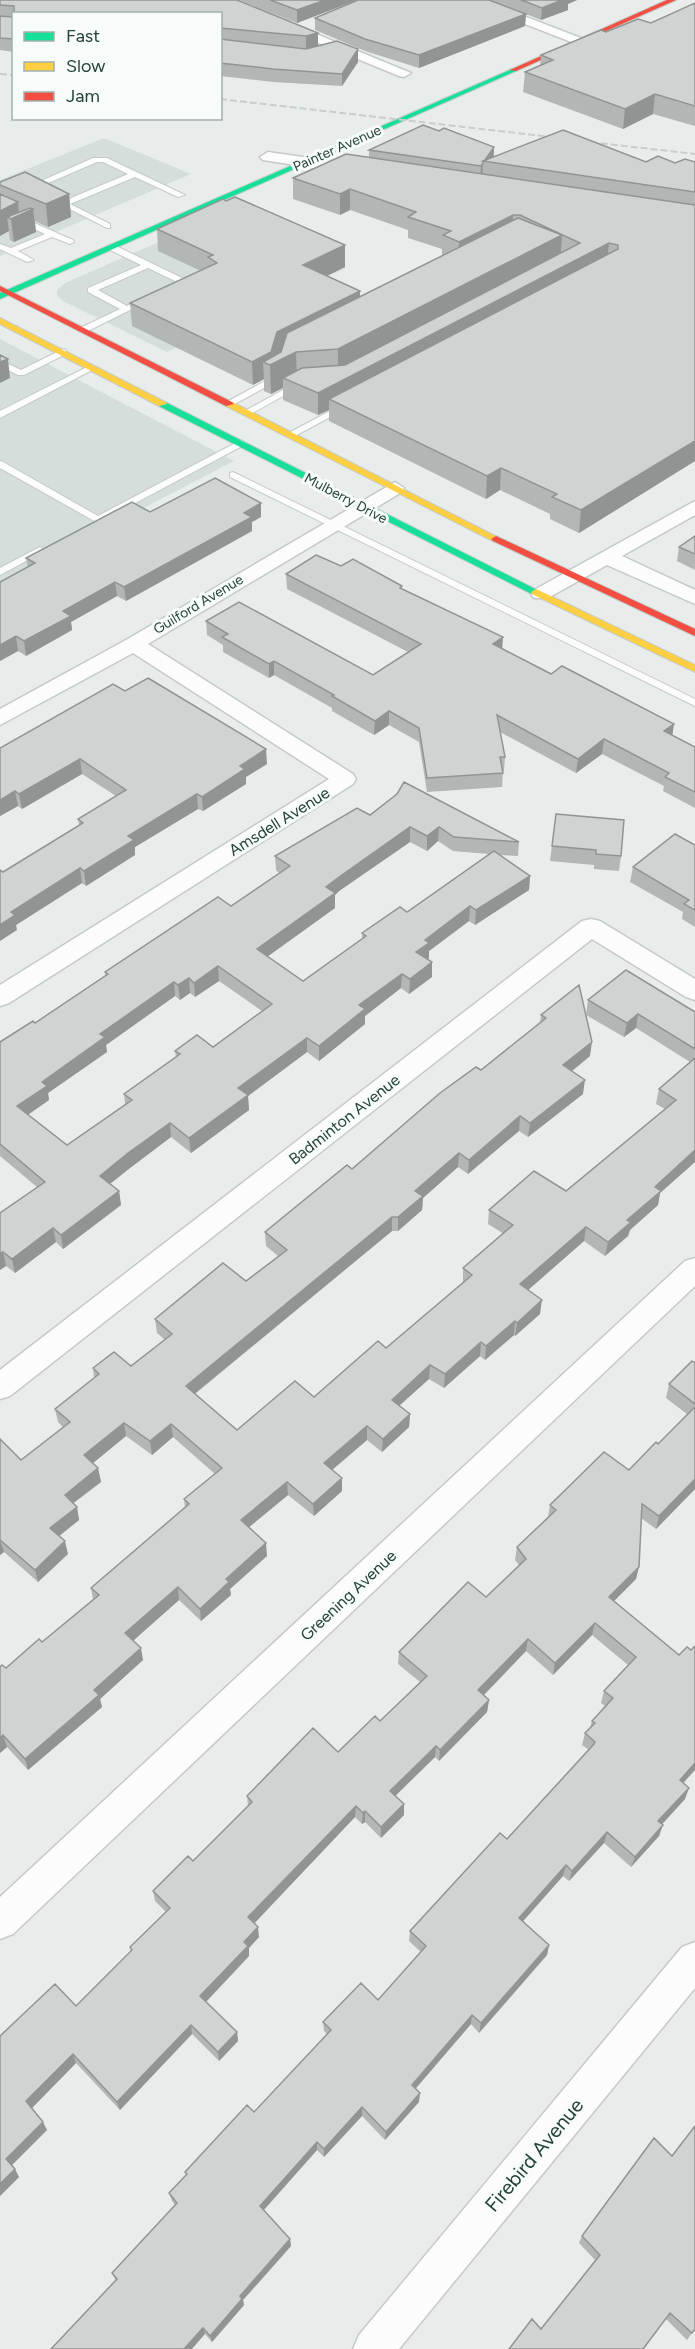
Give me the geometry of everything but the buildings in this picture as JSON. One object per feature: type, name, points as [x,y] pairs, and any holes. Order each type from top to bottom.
[{"type":"main road","name":"Painter Avenue","points":[[3,292],[111,247],[673,0]]},
{"type":"main road","points":[[534,42],[577,23]]},
{"type":"main road","name":"Painter Avenue","points":[[262,159],[297,144]]},
{"type":"main road","points":[[159,204],[186,192]]},
{"type":"main road","points":[[15,266],[112,224]]},
{"type":"main road","name":"Mulberry Drive","points":[[3,292],[395,488],[695,633]]},
{"type":"main road","name":"Mulberry Drive","points":[[0,321],[363,506],[695,669]]},
{"type":"street","points":[[222,0],[404,73]]},
{"type":"street","points":[[470,0],[579,40]]},
{"type":"street","points":[[295,31],[320,21]]},
{"type":"street","points":[[316,52],[338,47]]},
{"type":"street","points":[[262,159],[304,162],[375,173]]},
{"type":"street","name":"Guilford Avenue","points":[[4,710],[132,644],[395,488]]},
{"type":"street","points":[[541,594],[609,558],[695,507]]},
{"type":"street","points":[[609,558],[695,598]]},
{"type":"street","name":"Amsdell Avenue","points":[[0,997],[345,779],[132,644]]},
{"type":"street","name":"Badminton Avenue","points":[[0,1388],[591,927],[695,991]]},
{"type":"street","name":"Greening Avenue","points":[[0,1921],[695,1269]]},
{"type":"street","name":"Firebird Avenue","points":[[373,2349],[695,1960]]},
{"type":"lane","points":[[112,224],[64,204],[34,189],[34,186],[96,160],[104,160],[186,192]]},
{"type":"lane","points":[[64,204],[135,174]]},
{"type":"lane","points":[[0,210],[51,234],[79,238]]},
{"type":"lane","points":[[22,230],[33,225]]},
{"type":"lane","points":[[11,251],[51,234]]},
{"type":"lane","points":[[0,246],[11,251],[40,255]]},
{"type":"lane","points":[[83,330],[178,285],[179,280],[111,247]]},
{"type":"lane","points":[[127,309],[91,290],[148,265]]},
{"type":"lane","points":[[0,363],[21,373],[63,352]]},
{"type":"lane","points":[[0,416],[92,368]]},
{"type":"lane","points":[[228,404],[278,377],[280,368]]},
{"type":"lane","points":[[246,412],[300,385],[310,384]]},
{"type":"lane","points":[[290,435],[357,400]]},
{"type":"lane","points":[[87,525],[241,443]]},
{"type":"lane","points":[[0,464],[98,520]]},
{"type":"lane","points":[[233,475],[695,703]]},
{"type":"lane","points":[[0,572],[56,542]]},
{"type":"shaded area","points":[[104,138],[191,174],[0,256],[0,180]]},
{"type":"shaded area","points":[[225,213],[346,268],[167,352],[63,301],[57,295],[57,290],[65,283]]},
{"type":"shaded area","points":[[0,339],[234,461],[0,583]]},
{"type":"railway","points":[[0,74],[12,75]]},
{"type":"railway","points":[[222,99],[560,138]]},
{"type":"railway","points":[[581,141],[695,154]]},
{"type":"traffic: fast","points":[[0,296],[514,70]]},
{"type":"traffic: fast","points":[[162,404],[536,592]]},
{"type":"traffic: slow","points":[[0,321],[162,404]]},
{"type":"traffic: slow","points":[[229,404],[496,539]]},
{"type":"traffic: slow","points":[[536,592],[695,669]]},
{"type":"traffic: jam","points":[[514,70],[673,0]]},
{"type":"traffic: jam","points":[[0,288],[229,404]]},
{"type":"traffic: jam","points":[[496,539],[695,633]]}]
